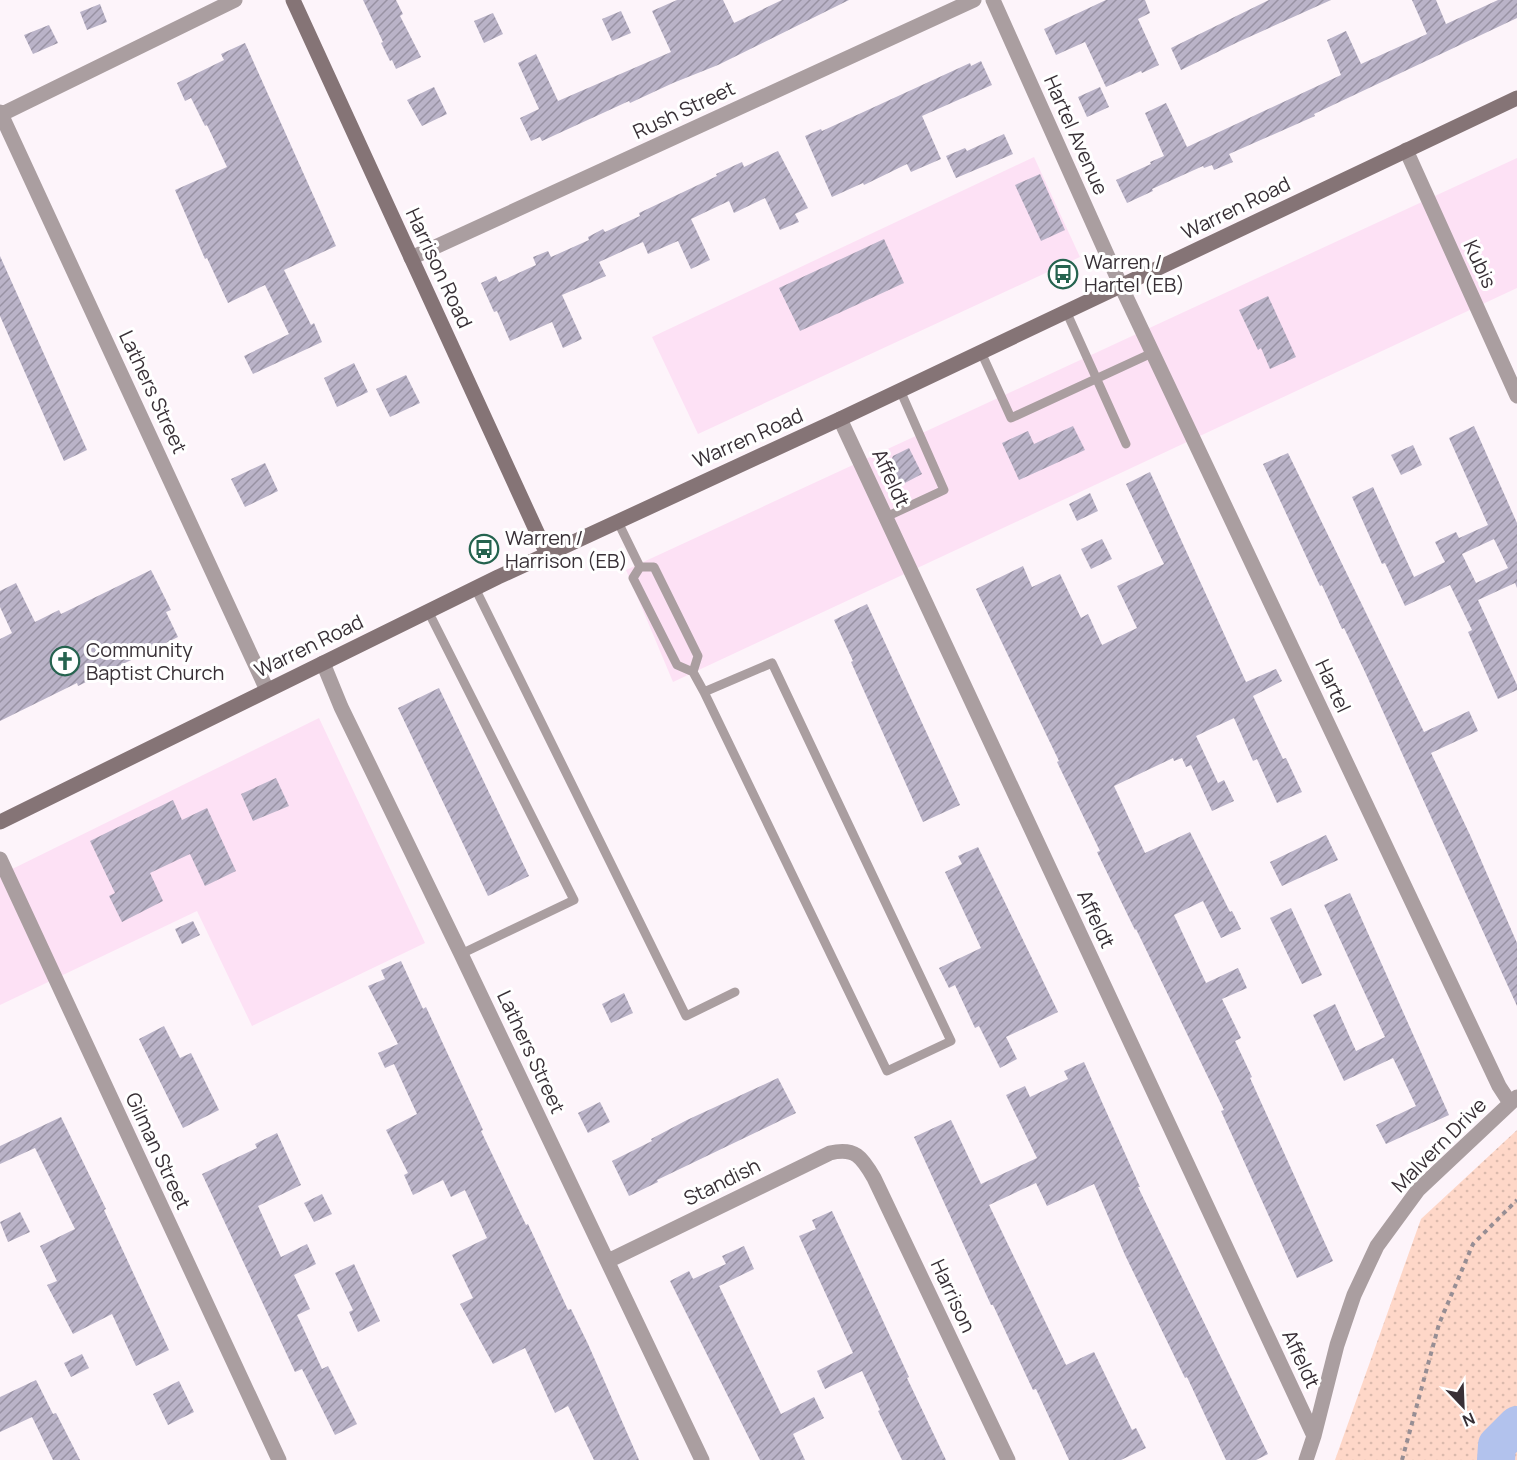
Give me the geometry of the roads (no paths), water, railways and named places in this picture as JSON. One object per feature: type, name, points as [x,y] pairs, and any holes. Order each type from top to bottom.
[{"type":"main road","name":"Harrison Road","points":[[293,0],[547,554]]},
{"type":"main road","name":"Warren Road","points":[[0,822],[617,520],[840,419],[1517,98]]},
{"type":"street","points":[[0,114],[235,0]]},
{"type":"street","name":"Rush Street","points":[[411,258],[974,0]]},
{"type":"street","name":"Hartel Avenue","points":[[993,0],[1120,286]]},
{"type":"street","name":"Lathers Street","points":[[0,114],[267,690]]},
{"type":"street","name":"Kubis","points":[[1406,150],[1517,396]]},
{"type":"street","name":"Hartel","points":[[1120,286],[1499,1086],[1513,1100]]},
{"type":"street","name":"Affeldt","points":[[840,419],[1314,1436]]},
{"type":"street","name":"Lathers Street","points":[[322,663],[702,1460]]},
{"type":"street","name":"Gilman Street","points":[[0,859],[279,1460]]},
{"type":"street","name":"Malvern Drive","points":[[1306,1460],[1350,1305],[1377,1246],[1418,1190],[1513,1100]]},
{"type":"street","name":"Standish","points":[[608,1261],[830,1153],[846,1150],[856,1154]]},
{"type":"street","name":"Harrison","points":[[856,1154],[867,1165],[874,1178],[1008,1460]]},
{"type":"lane","points":[[1066,311],[1126,444]]},
{"type":"lane","points":[[981,352],[1011,418],[1152,353]]},
{"type":"lane","points":[[886,517],[944,490],[900,390]]},
{"type":"lane","points":[[617,520],[640,567]]},
{"type":"lane","points":[[640,567],[654,567],[698,656],[693,672]]},
{"type":"lane","points":[[640,567],[633,578],[677,665],[693,672],[704,692],[887,1071],[951,1041],[772,663],[704,692]]},
{"type":"lane","points":[[475,588],[686,1016],[735,992]]},
{"type":"lane","points":[[428,611],[574,900],[461,954]]},
{"type":"waterway","points":[[1496,1460],[1497,1445],[1517,1425]]},
{"type":"place","name":"Warren / Hartel (EB)","points":[[1063,274]]},
{"type":"place","name":"Warren / Harrison (EB)","points":[[484,549]]},
{"type":"place","name":"Community Baptist Church","points":[[65,661]]}]
